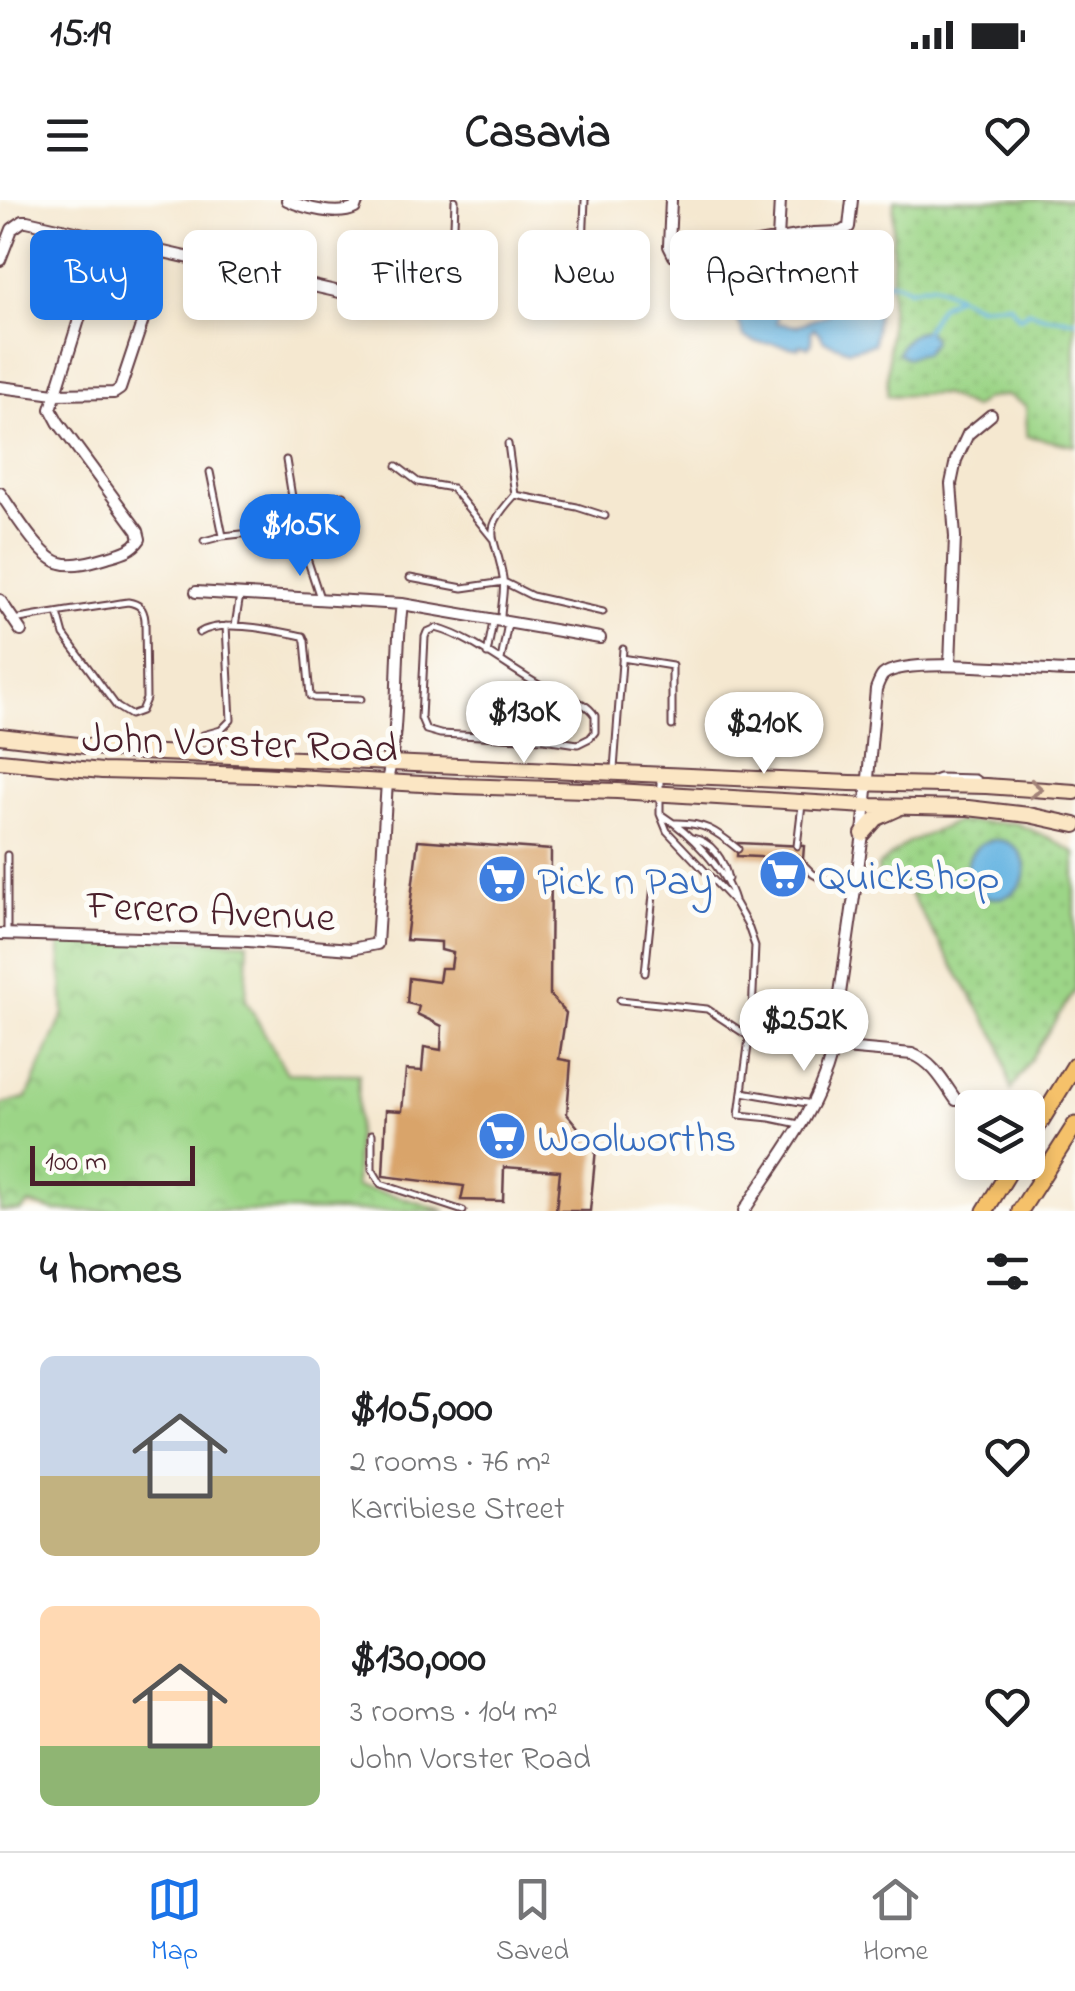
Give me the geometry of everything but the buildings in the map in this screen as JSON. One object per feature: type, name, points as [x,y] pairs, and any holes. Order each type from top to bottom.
[{"type":"main road","name":"John Vorster Road","points":[[0,736],[138,752],[1075,792]]},
{"type":"main road","name":"John Vorster Road","points":[[0,762],[102,771],[968,808],[1075,824]]},
{"type":"main road","points":[[863,834],[877,818],[908,806]]},
{"type":"main road","points":[[1045,1114],[1075,1065]]},
{"type":"main road","points":[[1020,1211],[1075,1125]]},
{"type":"main road","points":[[985,1211],[1004,1180]]},
{"type":"street","points":[[287,200],[344,212],[354,208],[358,200]]},
{"type":"street","points":[[670,249],[671,200]]},
{"type":"street","points":[[778,230],[780,200]]},
{"type":"street","points":[[846,230],[851,221],[852,200]]},
{"type":"street","points":[[0,260],[12,229],[23,221],[61,230]]},
{"type":"street","points":[[163,253],[337,291]]},
{"type":"street","points":[[0,493],[46,555],[59,563],[98,560],[127,551],[138,543],[138,531],[52,413],[54,394],[78,320]]},
{"type":"street","points":[[0,387],[54,394],[117,392],[143,320]]},
{"type":"street","points":[[950,664],[955,537],[951,484],[968,434],[991,415]]},
{"type":"street","points":[[196,592],[402,604],[600,638]]},
{"type":"street","points":[[0,600],[21,631]]},
{"type":"street","name":"Ferero Avenue","points":[[3,934],[351,948],[377,944],[402,604]]},
{"type":"street","points":[[744,1211],[812,1104],[824,1080],[833,1046],[880,677],[892,671],[950,664],[1075,670]]},
{"type":"street","points":[[833,1046],[921,1057],[955,1099]]},
{"type":"lane","points":[[454,230],[455,200]]},
{"type":"lane","points":[[584,230],[585,200]]},
{"type":"lane","points":[[508,444],[515,495]]},
{"type":"lane","points":[[286,460],[297,528],[321,600]]},
{"type":"lane","points":[[397,466],[418,482],[452,488],[494,539]]},
{"type":"lane","points":[[210,472],[223,536]]},
{"type":"lane","points":[[515,495],[604,516]]},
{"type":"lane","points":[[502,660],[504,582],[493,524],[515,495]]},
{"type":"lane","points":[[293,506],[344,496]]},
{"type":"lane","points":[[204,541],[297,528]]},
{"type":"lane","points":[[410,578],[463,588],[504,582],[542,599],[603,612]]},
{"type":"lane","points":[[235,626],[240,594]]},
{"type":"lane","points":[[14,620],[58,612],[128,602],[141,606],[145,620],[146,679],[146,699],[141,711],[130,714],[117,707],[60,629],[58,612]]},
{"type":"lane","points":[[487,654],[501,622]]},
{"type":"lane","points":[[203,735],[221,730],[230,720],[226,626]]},
{"type":"lane","points":[[198,632],[235,626],[303,636],[310,696],[361,699]]},
{"type":"lane","points":[[442,630],[502,660],[547,690],[592,710],[595,732],[578,744],[570,744],[426,730],[421,718],[428,632],[442,630]]},
{"type":"lane","points":[[614,772],[622,649]]},
{"type":"lane","points":[[622,658],[672,666],[672,726]]},
{"type":"lane","points":[[660,775],[660,814],[674,840],[735,903]]},
{"type":"lane","points":[[796,846],[803,802]]},
{"type":"lane","points":[[660,814],[674,823],[728,882]]},
{"type":"lane","points":[[674,823],[717,831],[738,849]]},
{"type":"lane","points":[[711,846],[724,836]]},
{"type":"lane","points":[[689,838],[698,838],[711,846],[724,865],[735,903],[755,946],[754,989],[738,1115],[800,1124]]},
{"type":"lane","points":[[3,934],[7,855]]},
{"type":"lane","points":[[797,858],[813,874],[854,897]]},
{"type":"lane","points":[[645,973],[654,885]]},
{"type":"lane","points":[[620,1000],[707,1010],[748,1036]]},
{"type":"lane","points":[[742,1092],[812,1104]]},
{"type":"lane","points":[[372,1134],[372,1169],[380,1184],[463,1211]]},
{"type":"green space","points":[[894,200],[1075,200],[1075,446],[1027,436],[1026,406],[1007,395],[985,399],[973,408],[942,394],[887,396],[890,320],[894,320]]},
{"type":"green space","points":[[956,822],[1015,823],[1075,853],[1075,990],[1011,1090],[1000,1043],[900,878],[878,877],[878,866],[907,843]]},
{"type":"green space","points":[[59,936],[248,942],[246,1000],[287,1073],[359,1074],[355,1187],[446,1211],[56,1211],[29,1204],[21,1211],[0,1211],[0,1105],[27,1098],[64,1013]]},
{"type":"water","points":[[738,320],[777,320],[796,326],[812,320],[876,320],[874,344],[849,350],[824,341],[814,328],[808,347],[759,343],[744,337]]},
{"type":"water","points":[[925,330],[933,342],[924,354],[907,358],[898,353],[908,338]]},
{"type":"water","points":[[996,840],[1017,848],[1025,869],[1017,890],[996,898],[975,890],[967,869],[975,848]]},
{"type":"waterway","points":[[894,282],[909,289],[933,284],[978,306],[1009,304],[1020,318],[1028,311],[1075,320]]},
{"type":"waterway","points":[[925,330],[940,306],[956,296]]},
{"type":"place","name":"Quickshop","points":[[783,874]]},
{"type":"place","name":"Pick n Pay","points":[[502,879]]},
{"type":"place","name":"Woolworths","points":[[502,1136]]}]
